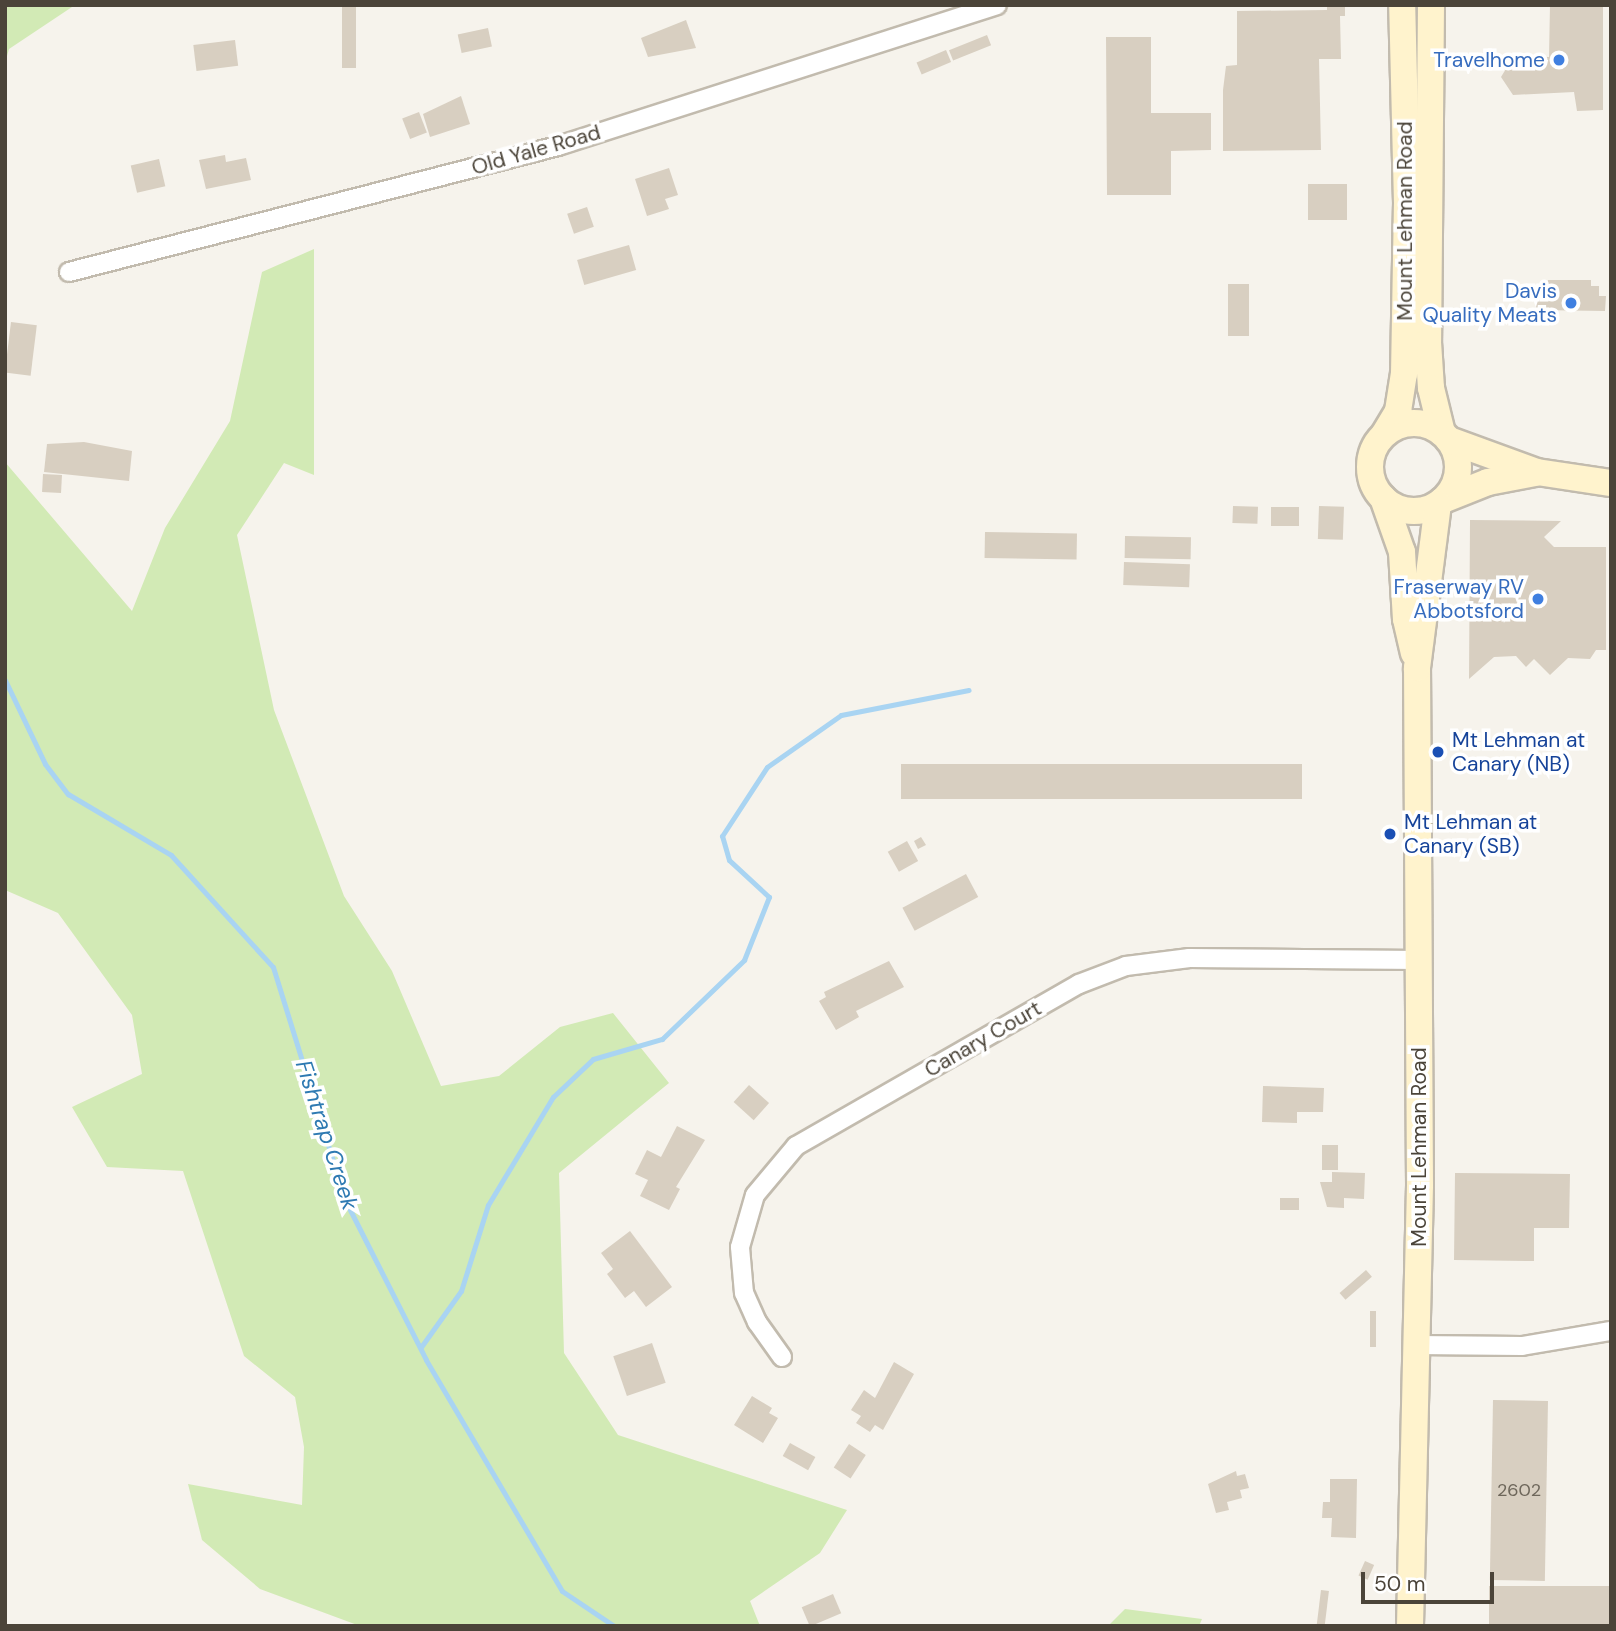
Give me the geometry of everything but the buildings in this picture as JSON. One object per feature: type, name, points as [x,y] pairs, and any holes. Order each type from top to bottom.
[{"type":"main road","name":"Mount Lehman Road","points":[[1385,433],[1398,411],[1404,374],[1407,203],[1402,5]]},
{"type":"main road","name":"Mount Lehman Road","points":[[1431,5],[1428,352],[1446,436]]},
{"type":"main road","points":[[1537,472],[1488,482],[1440,502],[1409,510],[1383,498],[1370,471],[1373,451],[1385,433],[1412,423],[1537,472],[1611,483]]},
{"type":"main road","points":[[1440,502],[1456,481],[1459,467],[1446,436]]},
{"type":"main road","name":"Mount Lehman Road","points":[[1383,498],[1402,552],[1406,619],[1418,668]]},
{"type":"main road","name":"Mount Lehman Road","points":[[1410,1626],[1420,960],[1418,668],[1440,502]]},
{"type":"street","name":"Old Yale Road","points":[[69,272],[558,146],[997,5]]},
{"type":"street","name":"Canary Court","points":[[782,1357],[757,1322],[744,1293],[740,1247],[755,1195],[796,1146],[1079,984],[1126,966],[1189,958],[1420,960]]},
{"type":"street","points":[[1416,1345],[1522,1346],[1611,1331]]},
{"type":"green space","points":[[5,5],[75,5],[9,49],[5,63]]},
{"type":"green space","points":[[314,249],[314,475],[284,463],[237,535],[274,710],[344,896],[392,971],[441,1086],[499,1076],[560,1027],[613,1013],[669,1083],[559,1173],[564,1353],[618,1435],[847,1510],[820,1553],[750,1601],[760,1626],[360,1626],[260,1589],[202,1540],[188,1484],[302,1505],[304,1447],[295,1397],[244,1356],[183,1171],[107,1167],[72,1107],[142,1074],[132,1015],[58,913],[5,890],[5,462],[132,611],[165,528],[230,421],[262,272]]},
{"type":"green space","points":[[1125,1609],[1202,1619],[1199,1626],[1108,1626]]},
{"type":"waterway","name":"Fishtrap Creek","points":[[5,680],[45,764],[68,794],[171,855],[273,967],[345,1200],[426,1360],[562,1591],[614,1626]]},
{"type":"waterway","points":[[421,1347],[461,1291],[488,1205],[553,1097],[593,1059],[662,1039],[744,960],[769,897],[729,860],[722,836],[767,767],[841,715],[969,690]]},
{"type":"place","name":"Travelhome","points":[[1559,60]]},
{"type":"place","name":"Davis Quality Meats","points":[[1571,303]]},
{"type":"place","name":"Fraserway RV Abbotsford","points":[[1538,599]]},
{"type":"place","name":"Mt Lehman at Canary (NB)","points":[[1438,752]]},
{"type":"place","name":"Mt Lehman at Canary (SB)","points":[[1390,834]]}]
